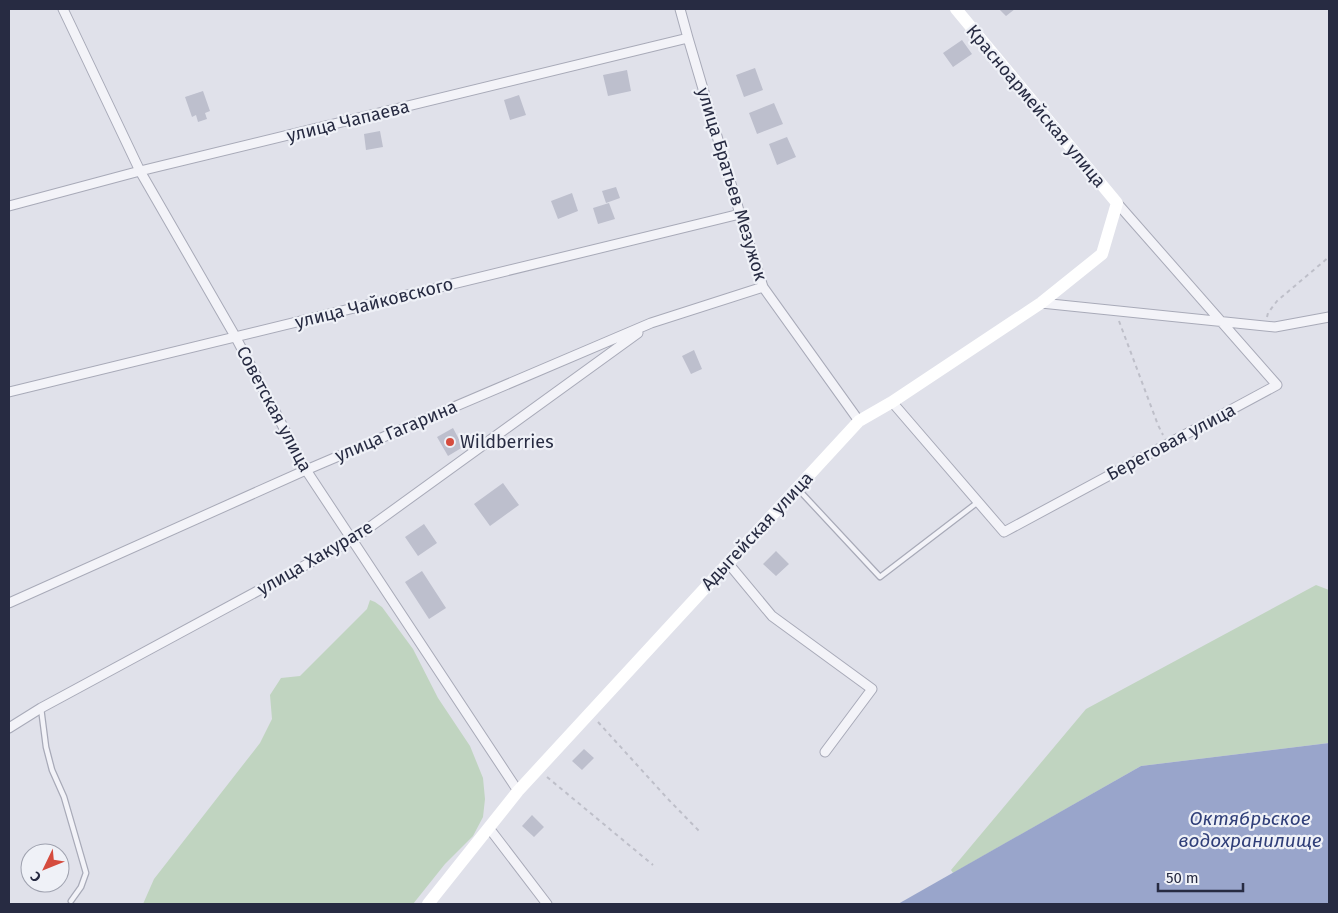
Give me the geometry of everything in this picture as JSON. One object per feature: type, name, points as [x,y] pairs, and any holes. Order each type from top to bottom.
[{"type":"main road","name":"Красноармейская улица","points":[[956,9],[1117,203]]},
{"type":"main road","name":"Адыгейская улица","points":[[428,904],[518,791],[859,421],[892,402],[1041,303],[1102,254],[1117,203]]},
{"type":"street","name":"Советская улица","points":[[63,9],[140,171],[235,336],[306,470],[518,791]]},
{"type":"street","name":"улица Братьев Мезужок","points":[[680,9],[763,287],[859,421]]},
{"type":"street","name":"улица Чапаева","points":[[9,206],[140,171],[688,38]]},
{"type":"street","name":"Береговая улица","points":[[892,402],[1004,532],[1277,385],[1117,203]]},
{"type":"street","name":"улица Чайковского","points":[[9,392],[740,214]]},
{"type":"street","name":"улица Гагарина","points":[[9,603],[306,470],[651,323],[763,287]]},
{"type":"street","points":[[1041,303],[1265,326],[1275,326],[1329,316]]},
{"type":"street","name":"улица Хакурате","points":[[9,728],[41,708],[352,540],[651,323]]},
{"type":"street","points":[[728,563],[772,616],[872,689],[825,752]]},
{"type":"street","points":[[489,828],[547,904]]},
{"type":"lane","points":[[797,488],[880,577],[978,502]]},
{"type":"lane","points":[[41,708],[46,747],[52,770],[64,797],[86,873],[81,887],[71,901]]},
{"type":"path","points":[[1265,326],[1268,313],[1277,301],[1329,257]]},
{"type":"path","points":[[1115,310],[1158,425],[1167,444]]},
{"type":"path","points":[[590,713],[700,832]]},
{"type":"path","points":[[538,769],[652,866]]},
{"type":"green space","points":[[1316,585],[1329,590],[1329,743],[1141,766],[953,873],[951,870],[1086,709]]},
{"type":"green space","points":[[370,600],[382,607],[413,649],[438,698],[470,746],[483,778],[485,799],[483,817],[473,836],[445,864],[413,904],[143,904],[154,879],[260,743],[272,719],[270,695],[281,678],[300,676],[367,609]]},
{"type":"water","name":"Октябрьское водохранилище","points":[[1329,743],[1329,904],[898,904],[1141,766]]},
{"type":"building","points":[[999,9],[1015,9],[1006,16]]},
{"type":"building","points":[[962,40],[972,54],[953,67],[943,53]]},
{"type":"building","points":[[755,68],[763,90],[744,97],[736,75]]},
{"type":"building","points":[[627,70],[631,91],[608,96],[603,75]]},
{"type":"building","points":[[203,91],[210,111],[205,113],[207,119],[198,122],[196,115],[192,117],[185,97]]},
{"type":"building","points":[[519,95],[526,115],[510,120],[504,100]]},
{"type":"building","points":[[774,103],[783,124],[757,134],[749,113]]},
{"type":"building","points":[[380,131],[383,147],[366,150],[364,134]]},
{"type":"building","points":[[787,137],[796,157],[777,165],[769,144]]},
{"type":"building","points":[[616,187],[620,198],[606,203],[602,191]]},
{"type":"building","points":[[572,193],[578,211],[558,219],[551,201]]},
{"type":"building","points":[[609,203],[615,219],[598,224],[593,208]]},
{"type":"building","points":[[694,350],[702,369],[691,374],[682,356]]},
{"type":"building","name":"Wildberries","points":[[453,428],[463,447],[448,456],[437,437]]},
{"type":"building","points":[[503,483],[519,505],[490,526],[474,504]]},
{"type":"building","points":[[424,524],[437,543],[418,556],[405,537]]},
{"type":"building","points":[[776,551],[789,564],[776,576],[763,564]]},
{"type":"building","points":[[422,571],[446,608],[429,619],[405,582]]},
{"type":"building","points":[[584,749],[594,758],[582,770],[572,761]]},
{"type":"building","points":[[532,815],[544,827],[534,837],[522,826]]},
{"type":"place","name":"Wildberries","points":[[450,442]]}]
